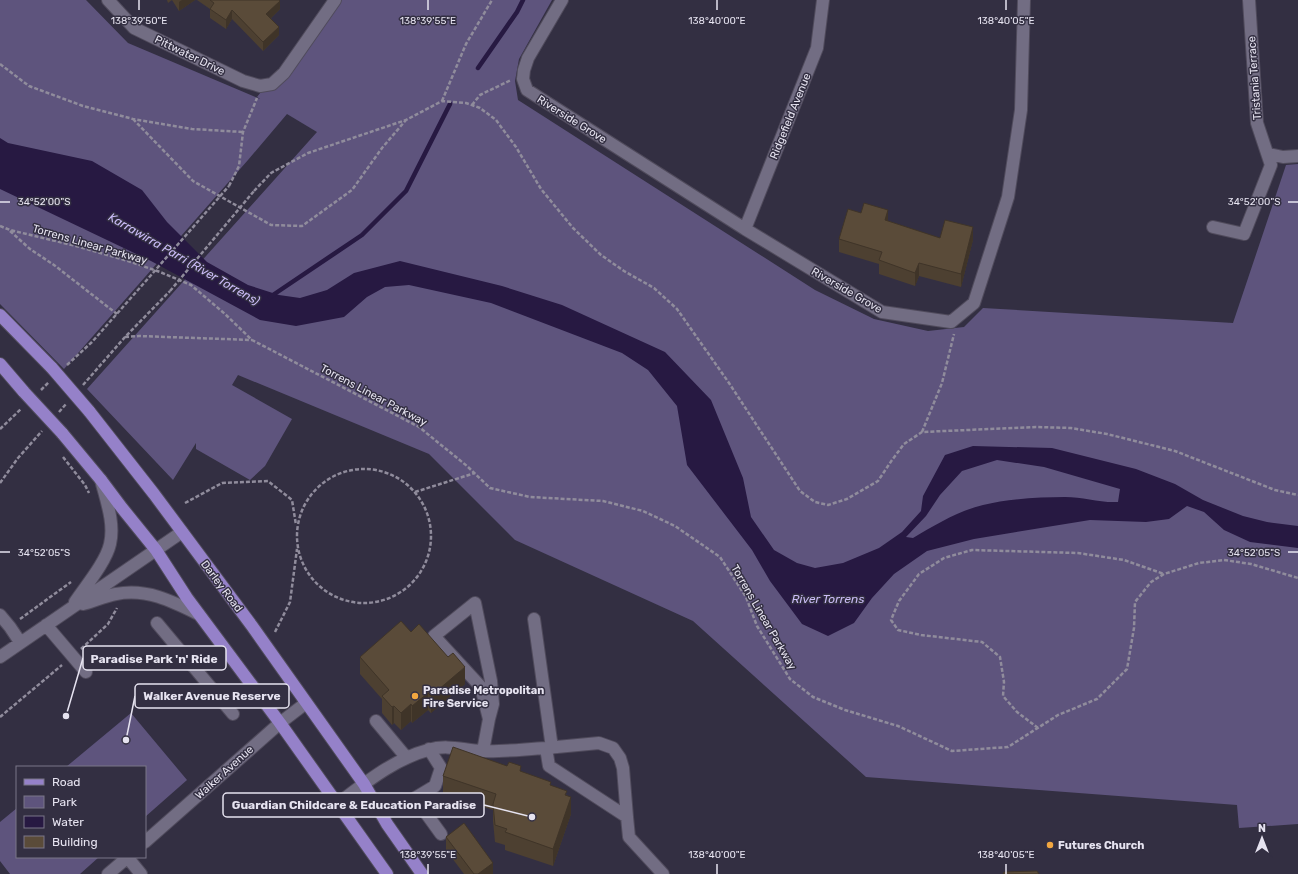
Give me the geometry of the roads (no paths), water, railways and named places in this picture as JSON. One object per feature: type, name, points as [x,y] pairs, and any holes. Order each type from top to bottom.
[{"type":"main road","name":"Darley Road","points":[[0,315],[52,368],[89,411],[154,494],[252,626],[364,784],[387,824],[422,874]]},
{"type":"main road","points":[[0,364],[62,433],[156,550],[198,614],[280,723],[387,874]]},
{"type":"street","name":"Pittwater Drive","points":[[108,0],[134,28],[243,81],[260,86],[272,84],[284,73],[335,0]]},
{"type":"street","name":"Riverside Grove","points":[[562,0],[528,58],[524,70],[524,79],[527,90],[745,229],[882,312],[951,322],[974,303],[1008,197],[1021,110],[1024,0]]},
{"type":"street","name":"Ridgefield Avenue","points":[[745,229],[817,48],[823,0]]},
{"type":"street","name":"Tristania Terrace","points":[[1249,0],[1257,123],[1269,154]]},
{"type":"street","points":[[1213,227],[1244,234],[1272,165],[1269,154],[1283,157],[1298,156]]},
{"type":"street","points":[[71,608],[104,559],[110,544],[112,533],[111,522],[100,480]]},
{"type":"street","points":[[0,657],[182,532]]},
{"type":"street","points":[[71,608],[115,594],[140,592],[163,598],[198,614]]},
{"type":"street","points":[[483,751],[493,704],[491,681],[475,603],[434,636],[481,687],[489,719]]},
{"type":"street","points":[[0,615],[20,642]]},
{"type":"street","points":[[534,619],[549,748],[549,766],[627,817]]},
{"type":"street","points":[[157,623],[233,714]]},
{"type":"street","points":[[46,625],[86,672]]},
{"type":"street","name":"Walker Avenue","points":[[146,841],[280,723],[306,703]]},
{"type":"street","points":[[376,721],[406,757]]},
{"type":"street","points":[[337,804],[364,784],[406,757],[428,749],[449,746],[483,751],[549,748],[599,743],[613,748],[620,758],[629,837],[663,874]]},
{"type":"street","points":[[428,749],[442,768],[435,786],[415,798],[442,834]]},
{"type":"street","points":[[108,874],[127,858]]},
{"type":"street","points":[[129,858],[141,874]]},
{"type":"water","name":"River Torrens","points":[[0,138],[8,143],[92,161],[142,190],[167,222],[207,262],[248,285],[279,295],[300,298],[327,290],[354,273],[400,261],[502,286],[562,305],[665,352],[711,400],[743,478],[751,517],[774,550],[797,563],[815,568],[843,563],[879,548],[902,532],[921,511],[923,496],[945,455],[973,446],[1052,448],[1136,469],[1175,484],[1203,500],[1243,516],[1267,522],[1298,526],[1298,548],[1250,542],[1224,530],[1204,512],[1187,506],[1169,519],[1146,522],[1090,520],[974,539],[927,551],[894,574],[872,598],[854,623],[828,636],[802,624],[770,581],[752,550],[687,465],[677,406],[648,370],[622,353],[491,303],[409,285],[385,287],[367,297],[344,317],[296,326],[260,320],[151,261],[0,189]],"holes":[[[997,460],[1044,467],[1120,489],[1118,502],[1105,502],[1065,497],[1003,501],[983,505],[965,511],[913,538],[906,537],[926,516],[940,495],[962,471]]]},
{"type":"waterway","points":[[478,68],[517,12],[523,0]]},
{"type":"waterway","points":[[270,297],[362,235],[406,191],[450,104]]},
{"type":"place","name":"Paradise Metropolitan Fire Service","points":[[415,696]]},
{"type":"place","name":"Paradise Park 'n' Ride","points":[[66,716]]},
{"type":"place","name":"Walker Avenue Reserve","points":[[126,740]]},
{"type":"place","name":"Guardian Childcare & Education Paradise","points":[[532,817]]},
{"type":"place","name":"Futures Church","points":[[1050,845]]},
{"type":"water label","name":"Karrawirra Parri (River Torrens)","points":[[184,259]]}]
